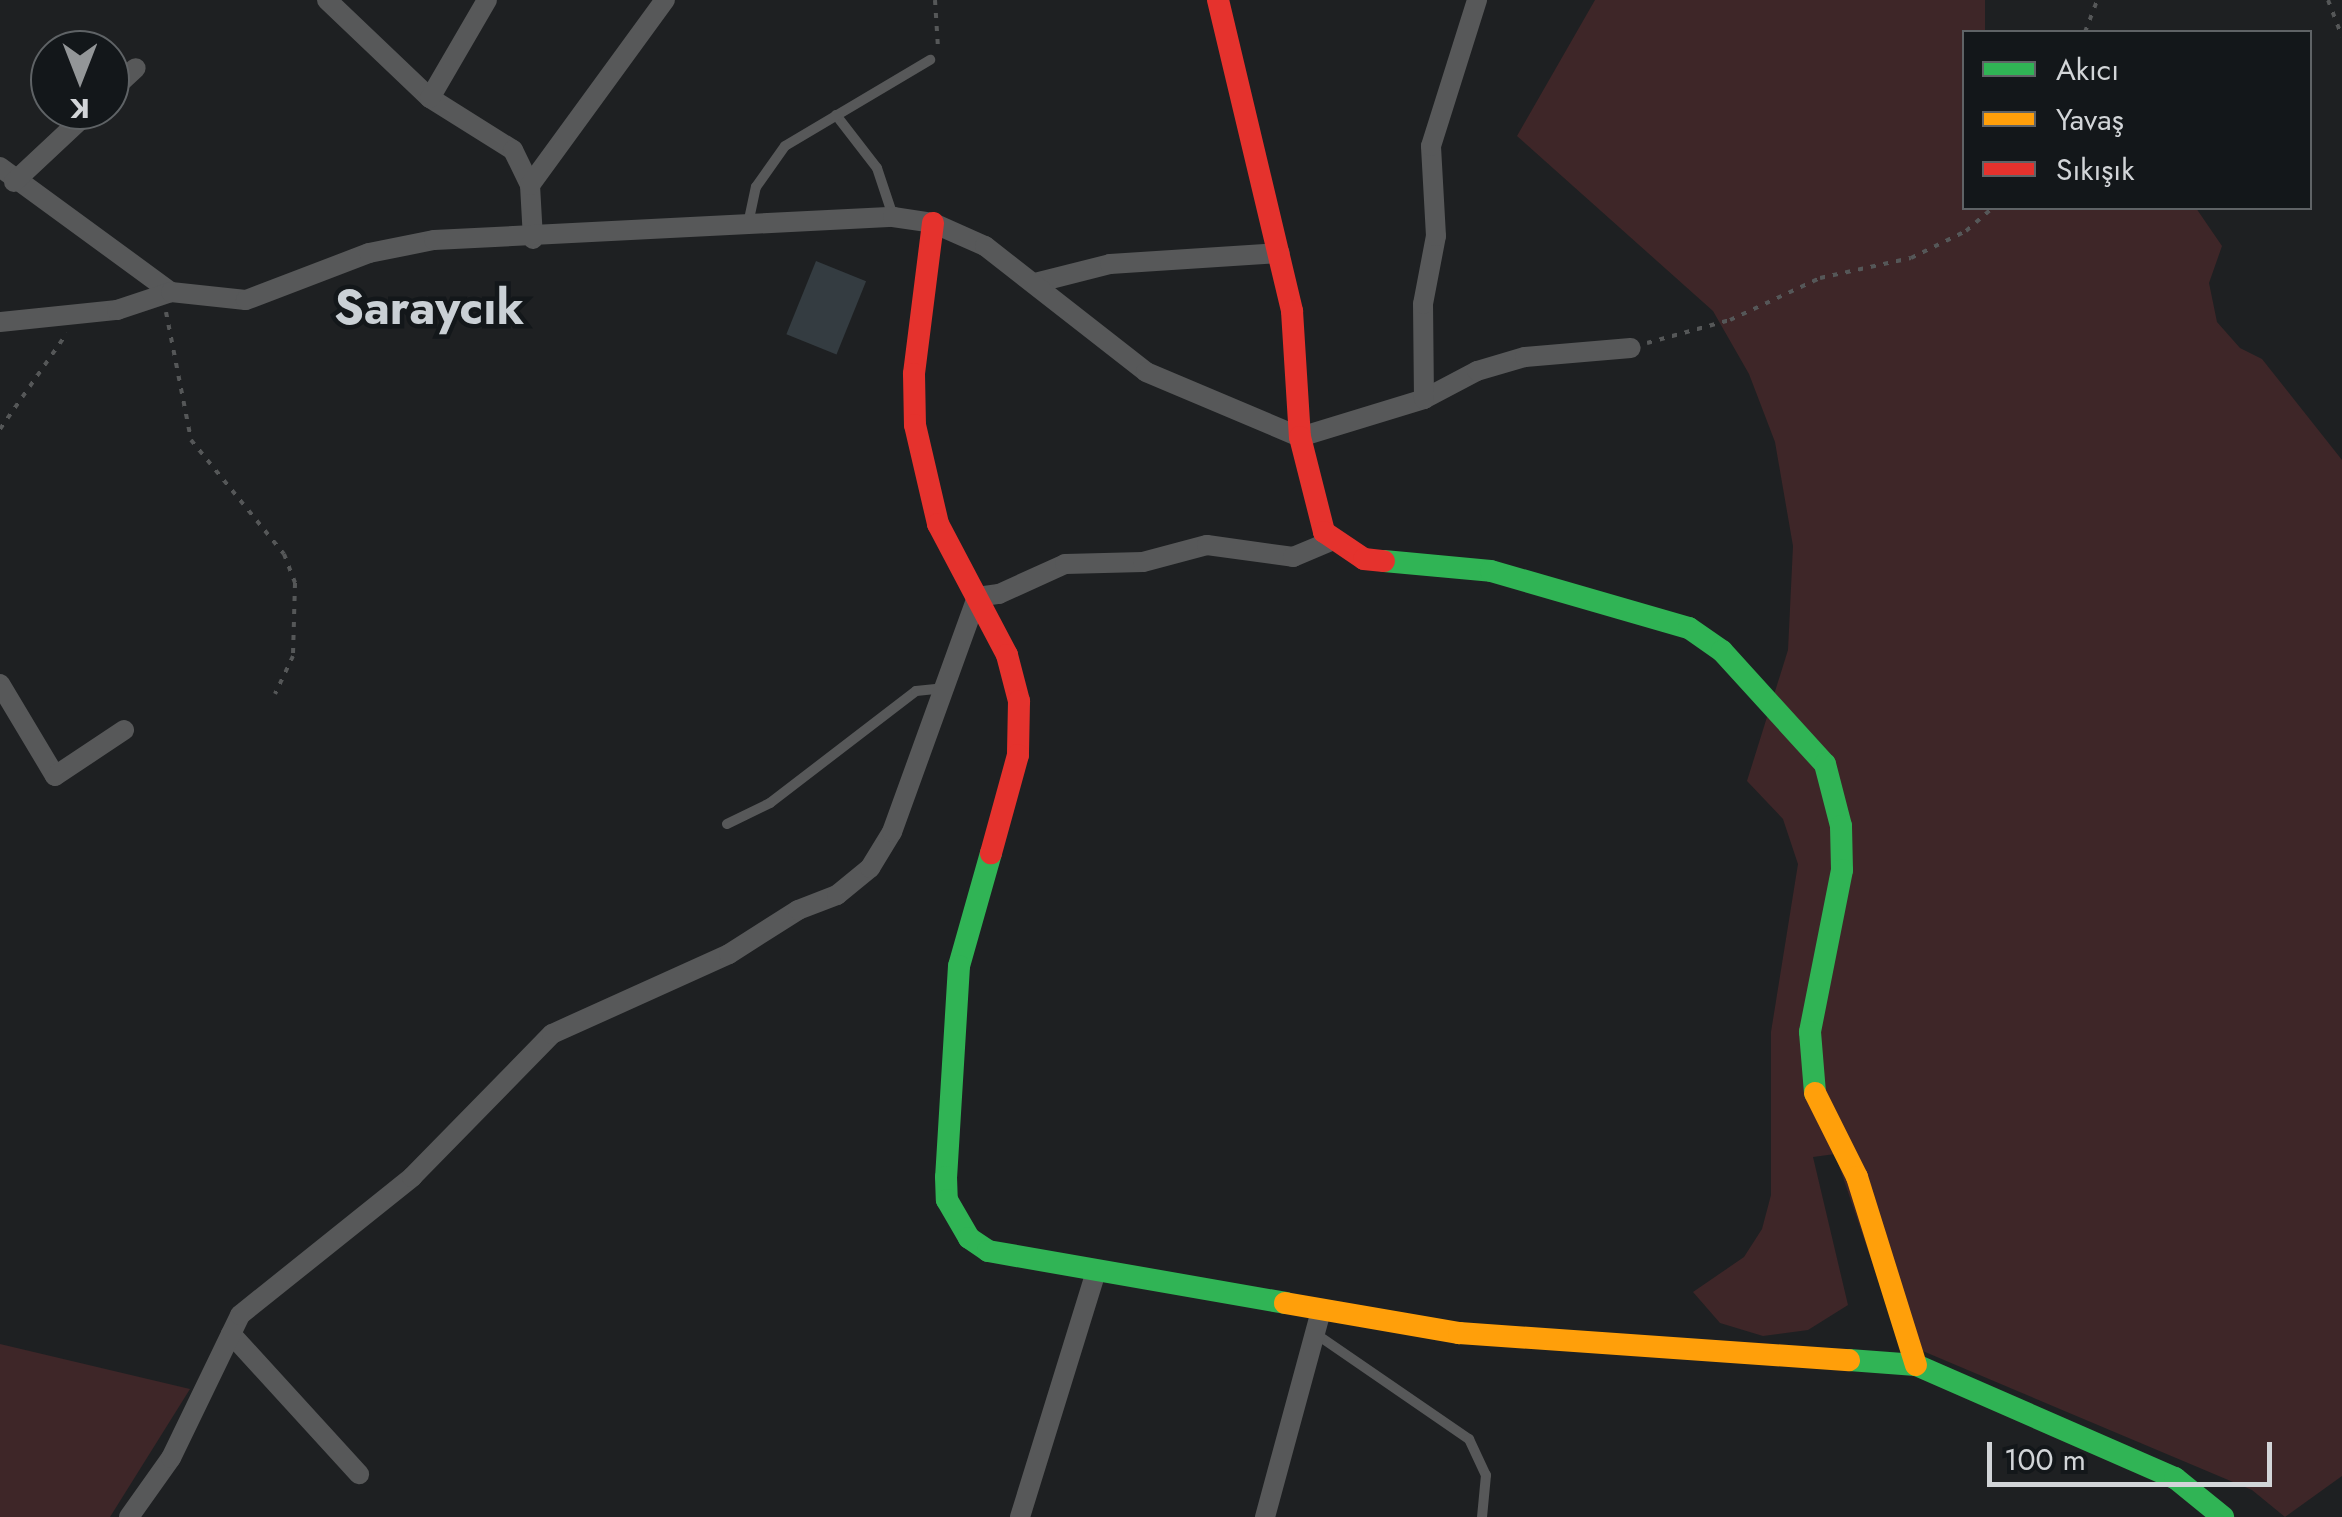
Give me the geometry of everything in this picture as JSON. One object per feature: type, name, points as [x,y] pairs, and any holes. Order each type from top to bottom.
[{"type":"street","points":[[327,0],[430,98],[513,150],[530,185],[533,239]]},
{"type":"street","points":[[430,98],[487,0]]},
{"type":"street","points":[[530,185],[665,0]]},
{"type":"street","points":[[1218,0],[1280,253],[1298,351],[1300,437],[1318,523],[1331,541],[1364,558],[1491,571],[1675,622],[1722,651],[1811,743],[1832,784],[1842,847],[1840,894],[1810,1032],[1810,1070],[1819,1108],[1856,1177],[1916,1364]]},
{"type":"street","points":[[1424,399],[1423,304],[1436,236],[1431,146],[1477,0]]},
{"type":"street","points":[[130,74],[136,68]]},
{"type":"street","points":[[65,130],[7,175],[167,294]]},
{"type":"street","points":[[0,322],[79,317],[167,294],[246,300],[404,244],[893,217],[934,223],[985,246],[1146,372],[1300,437],[1424,399],[1477,371],[1525,357],[1630,348]]},
{"type":"street","points":[[934,223],[914,374],[915,425],[938,524],[1008,655],[1019,700],[1018,755],[959,966],[947,1200],[969,1238],[988,1251],[1096,1271],[1318,1322],[1916,1364],[2176,1478],[2223,1517]]},
{"type":"street","points":[[1036,283],[1110,264],[1280,253]]},
{"type":"street","points":[[977,597],[999,594],[1066,564],[1143,562],[1207,545],[1293,557],[1331,541]]},
{"type":"street","points":[[129,1517],[171,1458],[240,1315],[412,1177],[552,1034],[729,954],[798,910],[838,894],[870,868],[892,832],[948,688],[977,597]]},
{"type":"street","points":[[0,684],[54,776],[124,730]]},
{"type":"street","points":[[1020,1517],[1096,1271]]},
{"type":"street","points":[[1265,1517],[1318,1322]]},
{"type":"street","points":[[231,1334],[359,1474]]},
{"type":"lane","points":[[748,225],[756,186],[770,162],[836,116],[930,60]]},
{"type":"lane","points":[[836,116],[878,168],[893,217]]},
{"type":"lane","points":[[727,824],[770,802],[916,691],[948,688]]},
{"type":"lane","points":[[1318,1322],[1469,1439],[1486,1474],[1482,1517]]},
{"type":"path","points":[[930,60],[940,44],[934,0]]},
{"type":"path","points":[[2086,30],[2097,0]]},
{"type":"path","points":[[2328,0],[2342,36]]},
{"type":"path","points":[[1630,348],[1730,320],[1820,278],[1911,258],[1966,231],[1990,210]]},
{"type":"path","points":[[167,294],[190,440],[284,554],[296,583],[293,656],[275,694]]},
{"type":"path","points":[[0,429],[79,317]]},
{"type":"shaded area","points":[[1595,0],[1985,0],[1985,30],[1962,30],[1962,210],[2197,210],[2222,246],[2209,283],[2217,322],[2240,348],[2262,359],[2342,460],[2342,1476],[2285,1517],[2252,1490],[1899,1341],[1835,1154],[1813,1157],[1848,1305],[1808,1330],[1763,1336],[1720,1323],[1693,1292],[1744,1257],[1762,1229],[1771,1195],[1771,1032],[1798,864],[1783,819],[1747,781],[1788,650],[1793,546],[1775,442],[1749,374],[1713,311],[1517,136]]},
{"type":"shaded area","points":[[0,1344],[190,1389],[110,1517],[0,1517]]},
{"type":"building","points":[[816,261],[866,281],[836,354],[786,334]]},
{"type":"traffic: fast","points":[[1384,561],[1491,571],[1689,628],[1722,651],[1825,764],[1841,826],[1842,870],[1810,1032],[1815,1093]]},
{"type":"traffic: fast","points":[[991,853],[959,966],[946,1177],[947,1200],[969,1238],[988,1251],[1285,1303]]},
{"type":"traffic: fast","points":[[1849,1360],[1916,1365],[2175,1478],[2223,1517]]},
{"type":"traffic: slow","points":[[1815,1093],[1857,1177],[1916,1365]]},
{"type":"traffic: slow","points":[[1285,1303],[1459,1333],[1849,1360]]},
{"type":"traffic: jam","points":[[1218,0],[1292,311],[1300,437],[1324,532],[1364,559],[1384,561]]},
{"type":"traffic: jam","points":[[933,223],[914,374],[915,425],[938,524],[1007,655],[1019,701],[1018,755],[991,853]]},
{"type":"district","name":"Saraycık","points":[[429,308]]}]
